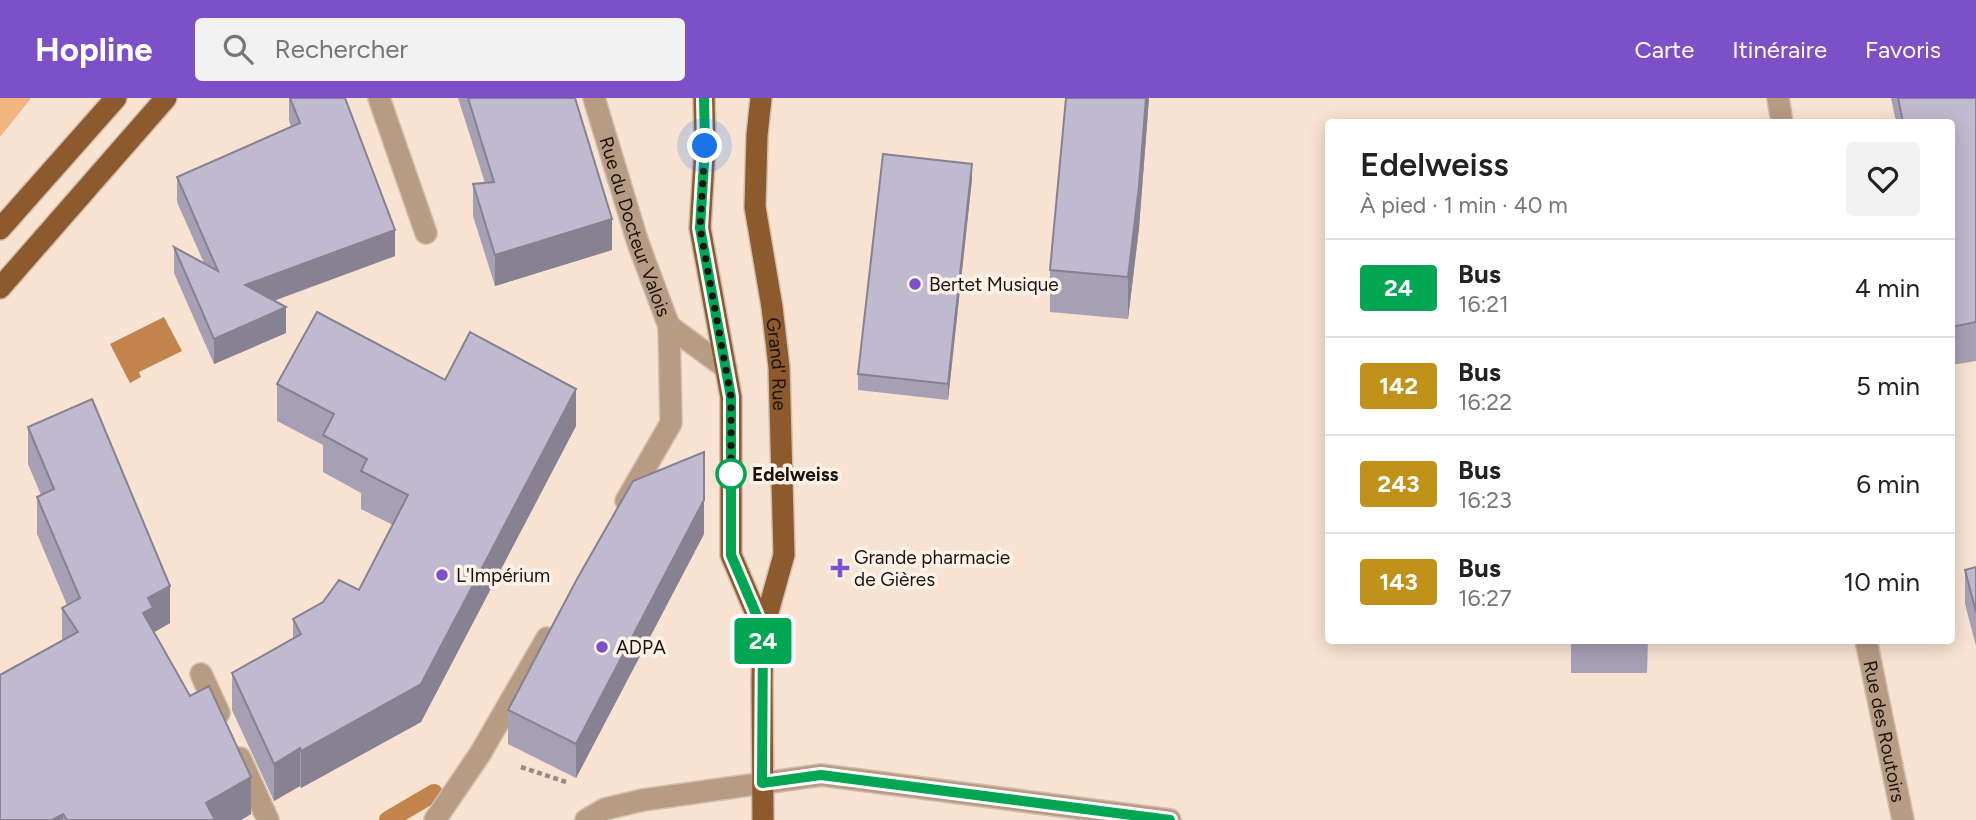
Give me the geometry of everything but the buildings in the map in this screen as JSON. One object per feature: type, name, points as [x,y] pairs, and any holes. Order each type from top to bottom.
[{"type":"main road","points":[[0,229],[116,98]]},
{"type":"main road","points":[[0,288],[166,98]]},
{"type":"main road","name":"Grand' Rue","points":[[704,98],[705,146],[700,228],[731,397],[731,555],[763,630]]},
{"type":"main road","name":"Grand' Rue","points":[[761,98],[755,207],[779,367],[784,492],[784,555],[763,630],[763,820]]},
{"type":"street","points":[[379,98],[426,233]]},
{"type":"street","name":"Rue du Docteur Valois","points":[[594,98],[638,243],[669,326],[726,368]]},
{"type":"street","points":[[1777,98],[1781,119]]},
{"type":"street","points":[[617,518],[671,423],[669,326]]},
{"type":"street","points":[[435,820],[480,754],[555,624]]},
{"type":"street","name":"Rue des Routoirs","points":[[1867,644],[1903,820]]},
{"type":"street","points":[[201,674],[268,820]]},
{"type":"street","points":[[586,820],[606,809],[643,800],[821,775],[1170,820]]},
{"type":"path","points":[[480,754],[587,789],[606,809]]},
{"type":"shaded area","points":[[0,98],[31,98],[0,137]]},
{"type":"shaded area","points":[[164,317],[182,351],[139,372],[141,377],[130,383],[110,344]]},
{"type":"waterway","points":[[388,820],[434,793]]},
{"type":"bus line","name":"24","points":[[704,98],[705,146],[700,228],[731,397],[731,555],[763,630],[762,783],[821,775],[1170,820]]},
{"type":"place","name":"Bertet Musique","points":[[915,284]]},
{"type":"place","name":"Edelweiss","points":[[731,474]]},
{"type":"place","name":"Grande pharmacie de Gières","points":[[840,568]]},
{"type":"place","name":"L'Impérium","points":[[442,575]]},
{"type":"place","name":"ADPA","points":[[602,647]]},
{"type":"route","points":[[705,146],[700,228],[731,397],[731,474]]}]
